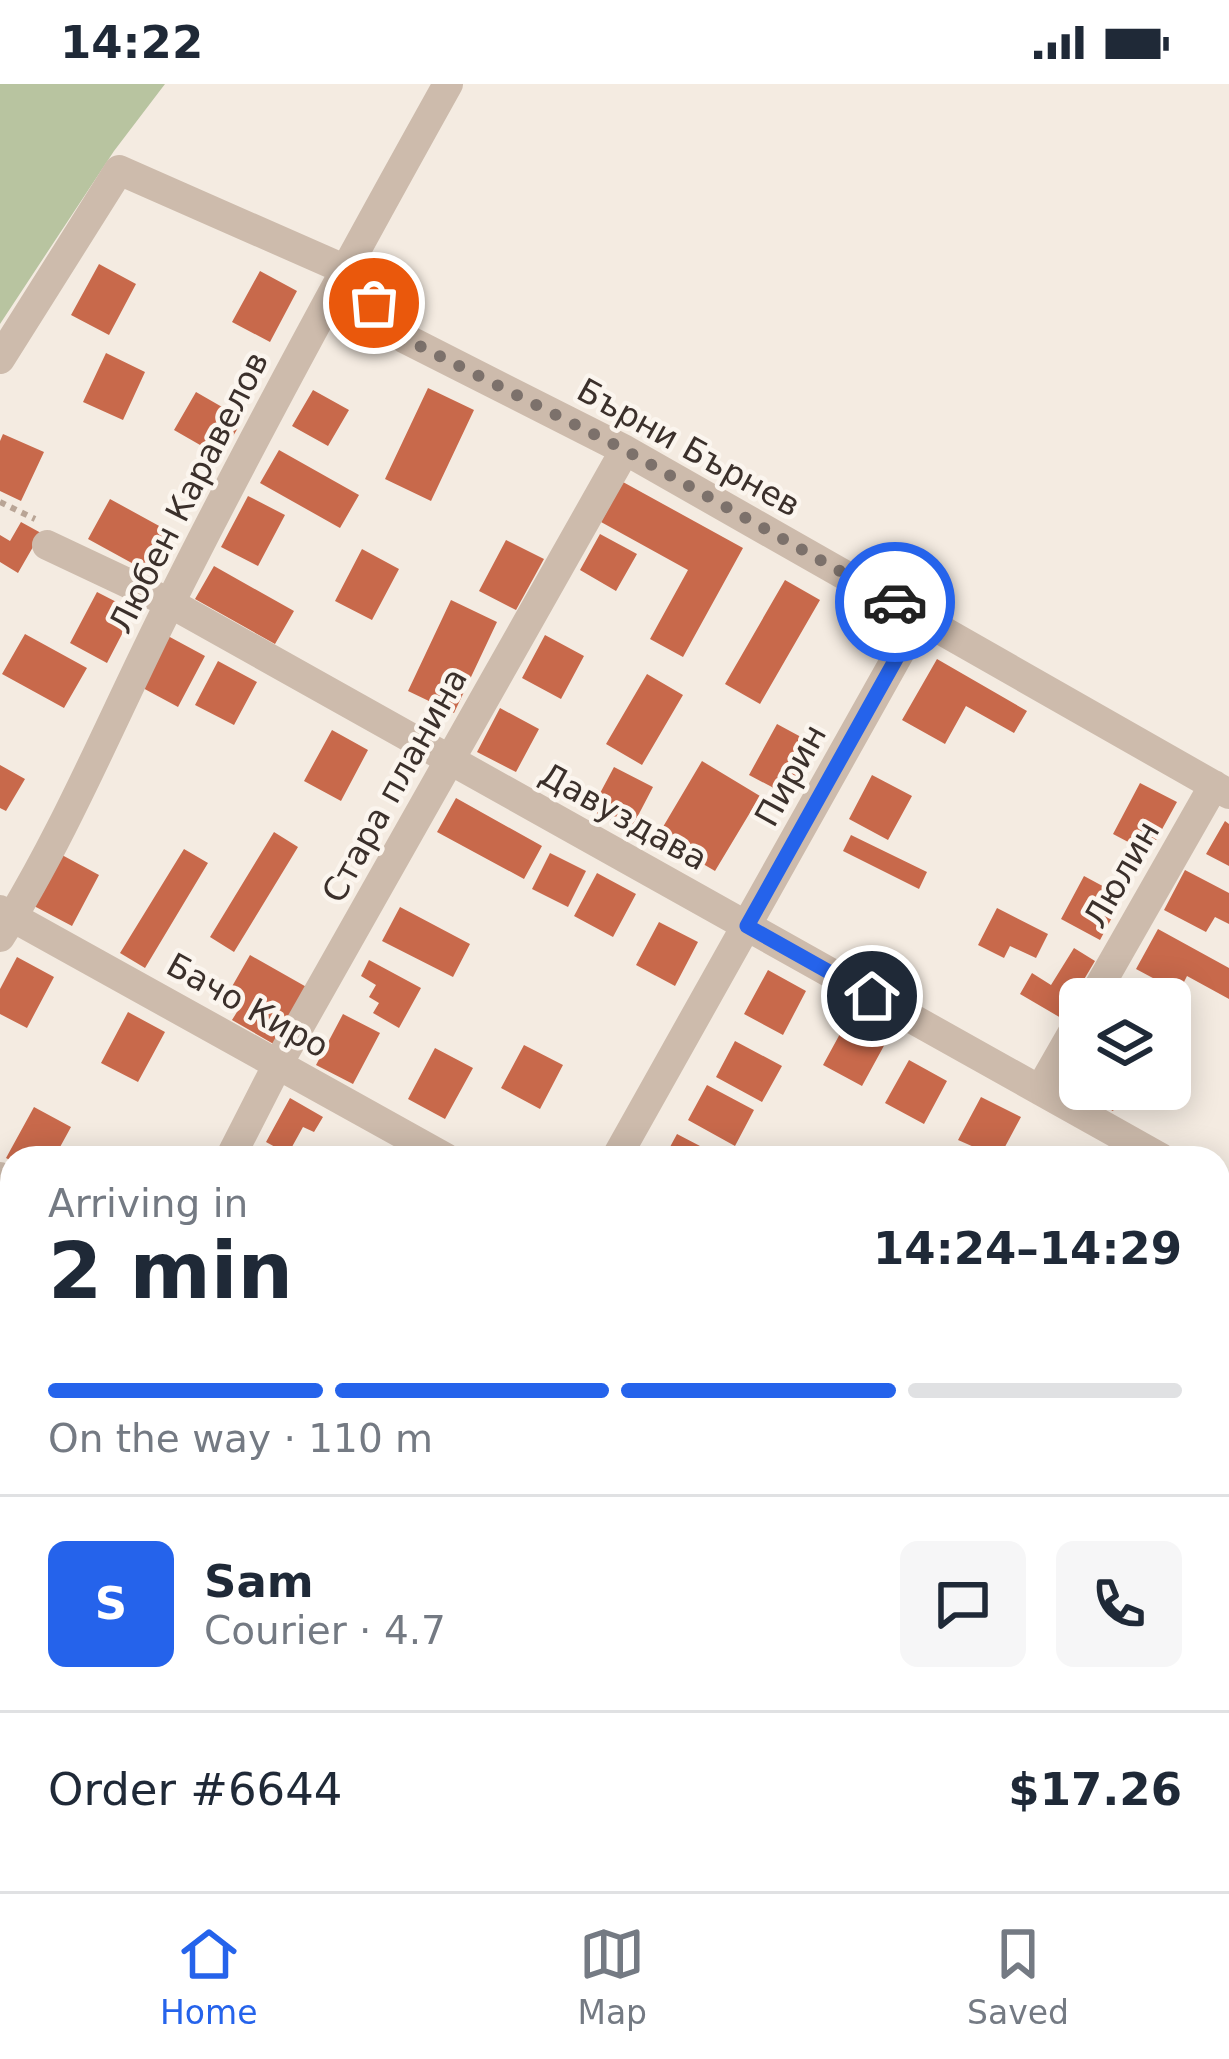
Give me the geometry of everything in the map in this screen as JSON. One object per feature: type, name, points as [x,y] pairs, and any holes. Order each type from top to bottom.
[{"type":"street","name":"Любен Каравелов","points":[[4,921],[33,885],[170,603],[344,269],[448,84]]},
{"type":"street","name":"Бърни Бърнев","points":[[0,359],[119,170],[344,269],[404,338],[625,450],[1221,789]]},
{"type":"street","name":"Стара планина","points":[[236,1146],[625,450]]},
{"type":"street","name":"Давуздава","points":[[47,545],[170,603],[1140,1146]]},
{"type":"street","name":"Пирин","points":[[623,1146],[920,616]]},
{"type":"street","name":"Люлин","points":[[1105,978],[1221,789]]},
{"type":"street","name":"Бачо Киро","points":[[4,921],[279,1062],[425,1146]]},
{"type":"street","points":[[1040,1090],[1059,1056]]},
{"type":"green space","points":[[0,84],[165,84],[114,151],[0,324]]},
{"type":"building","points":[[99,264],[136,284],[109,335],[71,315]]},
{"type":"building","points":[[260,271],[297,291],[270,342],[232,322]]},
{"type":"building","points":[[106,353],[145,372],[123,420],[83,402]]},
{"type":"building","points":[[428,388],[474,410],[431,501],[385,479]]},
{"type":"building","points":[[313,390],[349,410],[328,446],[292,426]]},
{"type":"building","points":[[196,392],[243,419],[221,457],[174,430]]},
{"type":"building","points":[[3,434],[44,452],[21,501],[0,491]]},
{"type":"building","points":[[279,450],[359,495],[340,528],[260,483]]},
{"type":"building","points":[[623,482],[743,548],[683,657],[650,639],[688,570],[601,522]]},
{"type":"building","points":[[248,496],[285,515],[258,566],[221,547]]},
{"type":"building","points":[[110,499],[172,533],[150,573],[88,539]]},
{"type":"building","points":[[21,522],[41,533],[18,573],[0,562],[0,535],[10,541]]},
{"type":"building","points":[[600,534],[637,554],[616,591],[580,570]]},
{"type":"building","points":[[506,540],[544,559],[516,610],[479,591]]},
{"type":"building","points":[[362,549],[399,569],[372,620],[335,601]]},
{"type":"building","points":[[214,566],[294,611],[275,644],[195,599]]},
{"type":"building","points":[[785,580],[820,600],[760,704],[725,684]]},
{"type":"building","points":[[97,592],[134,611],[107,663],[70,643]]},
{"type":"building","points":[[451,600],[497,622],[454,713],[408,691]]},
{"type":"building","points":[[25,634],[87,668],[64,708],[2,674]]},
{"type":"building","points":[[545,635],[584,656],[561,699],[522,678]]},
{"type":"building","points":[[168,636],[205,656],[178,707],[141,687]]},
{"type":"building","points":[[937,659],[1027,711],[1014,733],[966,706],[945,744],[902,720]]},
{"type":"building","points":[[218,661],[257,682],[234,725],[195,705]]},
{"type":"building","points":[[647,674],[683,695],[642,765],[606,744]]},
{"type":"building","points":[[500,708],[539,729],[516,772],[477,752]]},
{"type":"building","points":[[777,724],[814,744],[787,795],[749,775]]},
{"type":"building","points":[[332,730],[368,750],[341,801],[304,781]]},
{"type":"building","points":[[702,761],[760,796],[715,871],[657,837]]},
{"type":"building","points":[[0,765],[25,779],[6,811],[0,808]]},
{"type":"building","points":[[614,767],[653,787],[630,831],[591,810]]},
{"type":"building","points":[[872,775],[912,796],[888,840],[849,819]]},
{"type":"building","points":[[1140,783],[1177,802],[1149,853],[1113,834]]},
{"type":"building","points":[[456,798],[542,846],[524,879],[437,832]]},
{"type":"building","points":[[1225,821],[1229,824],[1229,866],[1206,854]]},
{"type":"building","points":[[274,832],[298,847],[234,952],[210,937]]},
{"type":"building","points":[[851,835],[927,872],[919,889],[843,851]]},
{"type":"building","points":[[184,849],[208,863],[145,968],[120,953]]},
{"type":"building","points":[[550,853],[586,871],[568,907],[532,889]]},
{"type":"building","points":[[62,855],[99,875],[72,926],[34,906]]},
{"type":"building","points":[[1185,870],[1229,893],[1229,924],[1215,917],[1206,932],[1164,910]]},
{"type":"building","points":[[597,873],[636,894],[613,937],[574,916]]},
{"type":"building","points":[[1084,876],[1123,897],[1100,940],[1061,919]]},
{"type":"building","points":[[400,907],[470,944],[453,977],[382,941]]},
{"type":"building","points":[[997,908],[1048,934],[1036,958],[1010,946],[1004,958],[978,945]]},
{"type":"building","points":[[659,922],[698,942],[675,986],[636,965]]},
{"type":"building","points":[[1158,929],[1229,968],[1229,999],[1187,976],[1153,978],[1136,969]]},
{"type":"building","points":[[1074,948],[1095,961],[1085,978],[1059,978],[1059,1017],[1020,994],[1032,973],[1051,985]]},
{"type":"building","points":[[250,955],[310,989],[277,1046],[232,1020],[245,999],[230,990]]},
{"type":"building","points":[[17,957],[54,977],[27,1028],[0,1014],[0,989]]},
{"type":"building","points":[[369,960],[421,988],[399,1028],[373,1013],[379,1003],[369,997],[376,985],[361,976]]},
{"type":"building","points":[[768,970],[806,991],[783,1035],[744,1014]]},
{"type":"building","points":[[128,1012],[165,1032],[138,1082],[101,1063]]},
{"type":"building","points":[[343,1014],[380,1033],[353,1084],[316,1065]]},
{"type":"building","points":[[847,1021],[886,1042],[862,1086],[823,1065]]},
{"type":"building","points":[[735,1041],[782,1066],[762,1102],[716,1077]]},
{"type":"building","points":[[524,1045],[563,1065],[540,1109],[501,1088]]},
{"type":"building","points":[[435,1048],[473,1068],[445,1119],[408,1099]]},
{"type":"building","points":[[909,1060],[947,1081],[924,1124],[885,1103]]},
{"type":"building","points":[[707,1085],[754,1110],[735,1146],[688,1120]]},
{"type":"building","points":[[981,1097],[1021,1117],[1005,1146],[972,1146],[958,1140]]},
{"type":"building","points":[[290,1098],[323,1117],[314,1132],[303,1127],[292,1146],[266,1142]]},
{"type":"building","points":[[34,1107],[71,1127],[61,1146],[13,1146]]},
{"type":"building","points":[[677,1134],[700,1146],[670,1146]]},
{"type":"way so far","points":[[374,303],[404,338],[625,450],[895,602]]},
{"type":"route","points":[[872,996],[747,926],[920,616],[895,602]]}]
